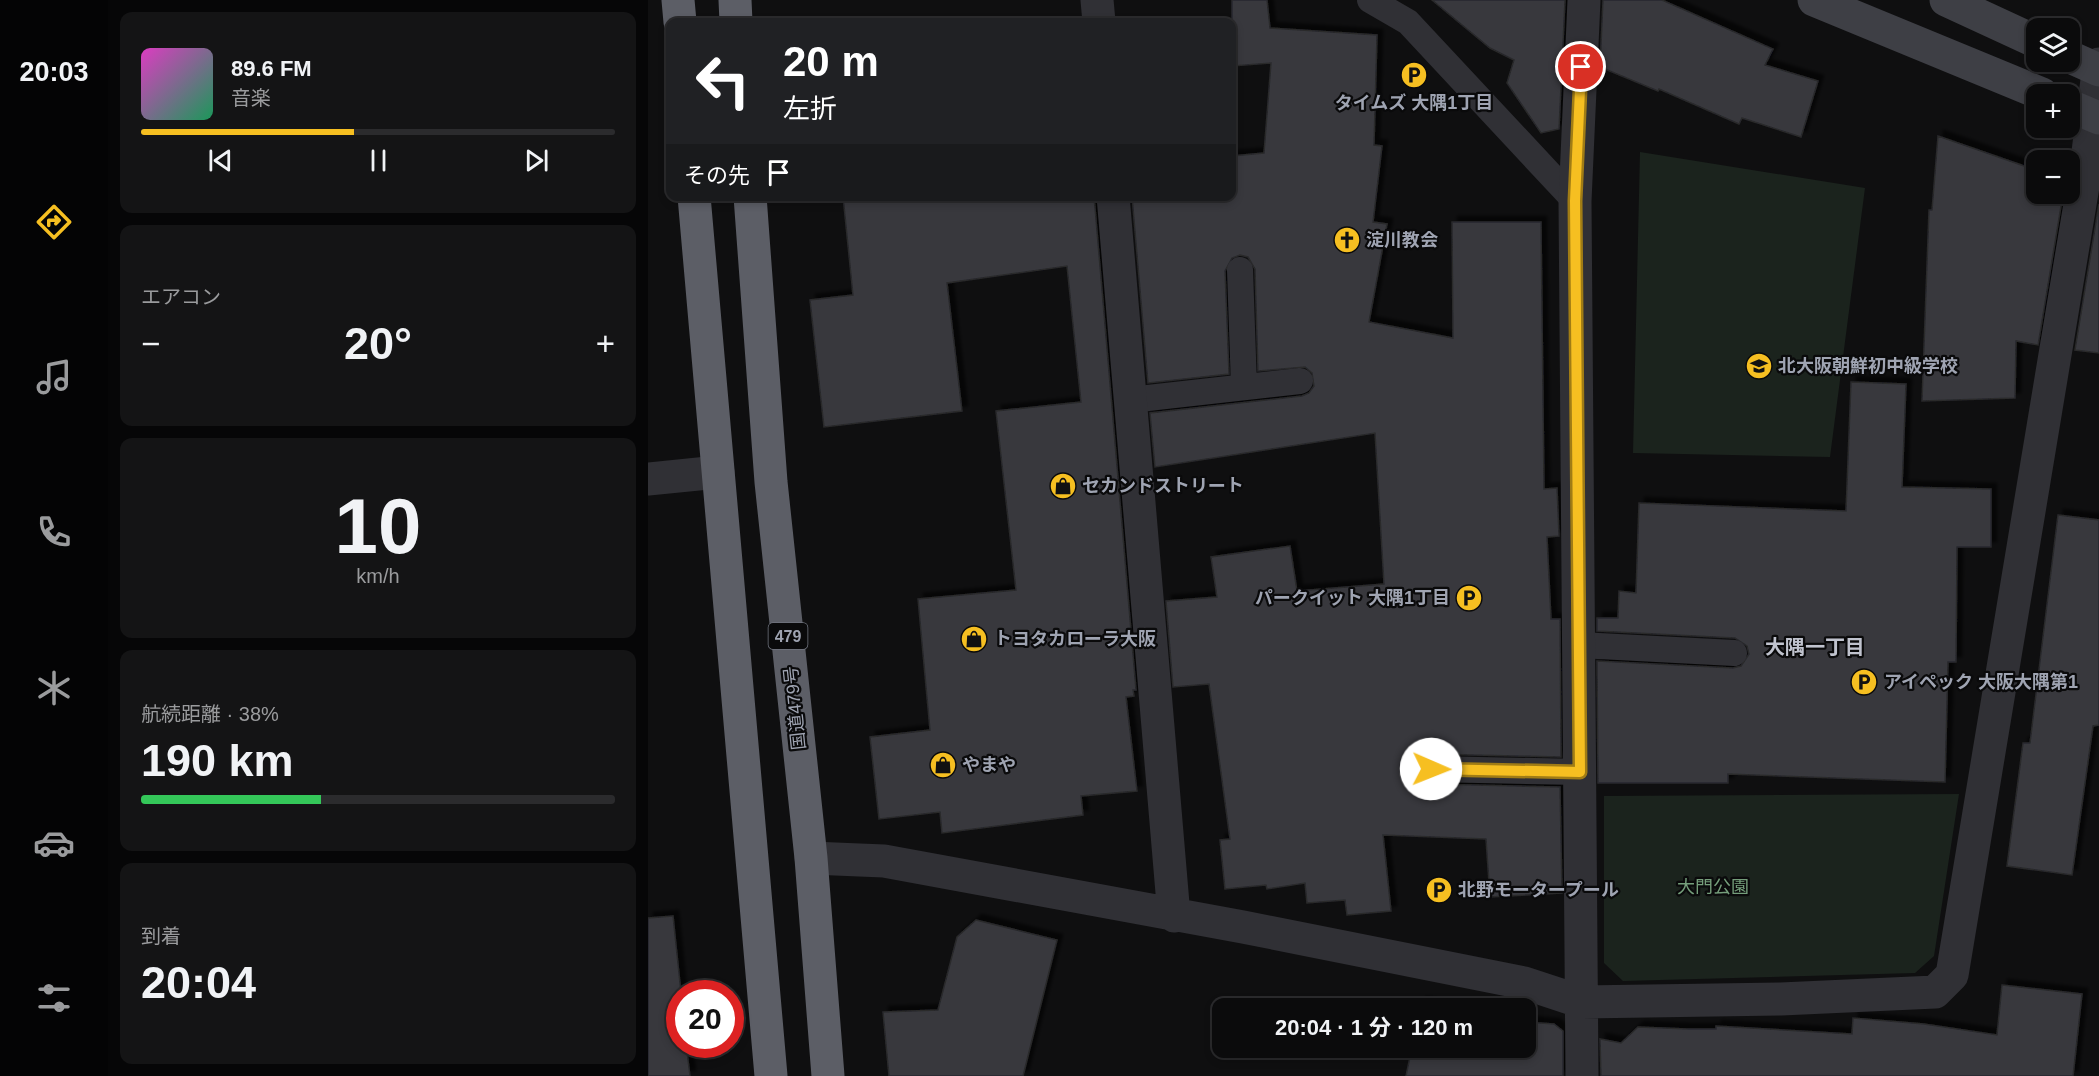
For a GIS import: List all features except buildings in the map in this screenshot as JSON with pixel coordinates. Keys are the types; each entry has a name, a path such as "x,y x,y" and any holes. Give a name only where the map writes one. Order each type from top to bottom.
{"highway":[{"path":"678,0 680,18"},
{"path":"735,0 736,18"},
{"path":"694,201 771,1076"},
{"name":"国道479号","path":"750,201 771,482 811,858 828,1076"}],"street":[{"path":"1097,0 1099,18"},
{"path":"1582,1076 1575,201 1584,0"},
{"path":"1814,0 2026,87"},
{"path":"1946,0 2026,37"},
{"path":"811,858 884,861 1243,927 1524,983 1582,1002 1781,999 1935,992 1952,975 2087,113 2091,65"},
{"path":"1113,201 1174,916"},
{"path":"648,478 718,472"}],"lane":[{"path":"1370,0 1408,22 1575,201"},
{"path":"1240,270 1245,387"},
{"path":"1130,400 1300,381"},
{"path":"1579,645 1734,653"},
{"path":"1431,769 1580,772"}],"green space":[{"path":"1640,152 1865,188 1830,457 1633,453"},
{"name":"大門公園","path":"1959,794 1934,956 1915,973 1623,981 1604,963 1604,796"}],"place":[{"name":"タイムズ 大隅1丁目","path":"1414,75"},
{"name":"淀川教会","path":"1347,240"},
{"name":"北大阪朝鮮初中級学校","path":"1759,366"},
{"name":"セカンドストリート","path":"1063,486"},
{"name":"パークイット 大隅1丁目","path":"1469,598"},
{"name":"トヨタカローラ大阪","path":"974,639"},
{"name":"アイペック 大阪大隅第1","path":"1864,682"},
{"name":"やまや","path":"943,765"},
{"name":"北野モータープール","path":"1439,890"}],"district":[{"name":"大隅一丁目","path":"1815,647"}],"route":[{"path":"1431,769 1580,772 1575,201 1581,67"}]}
